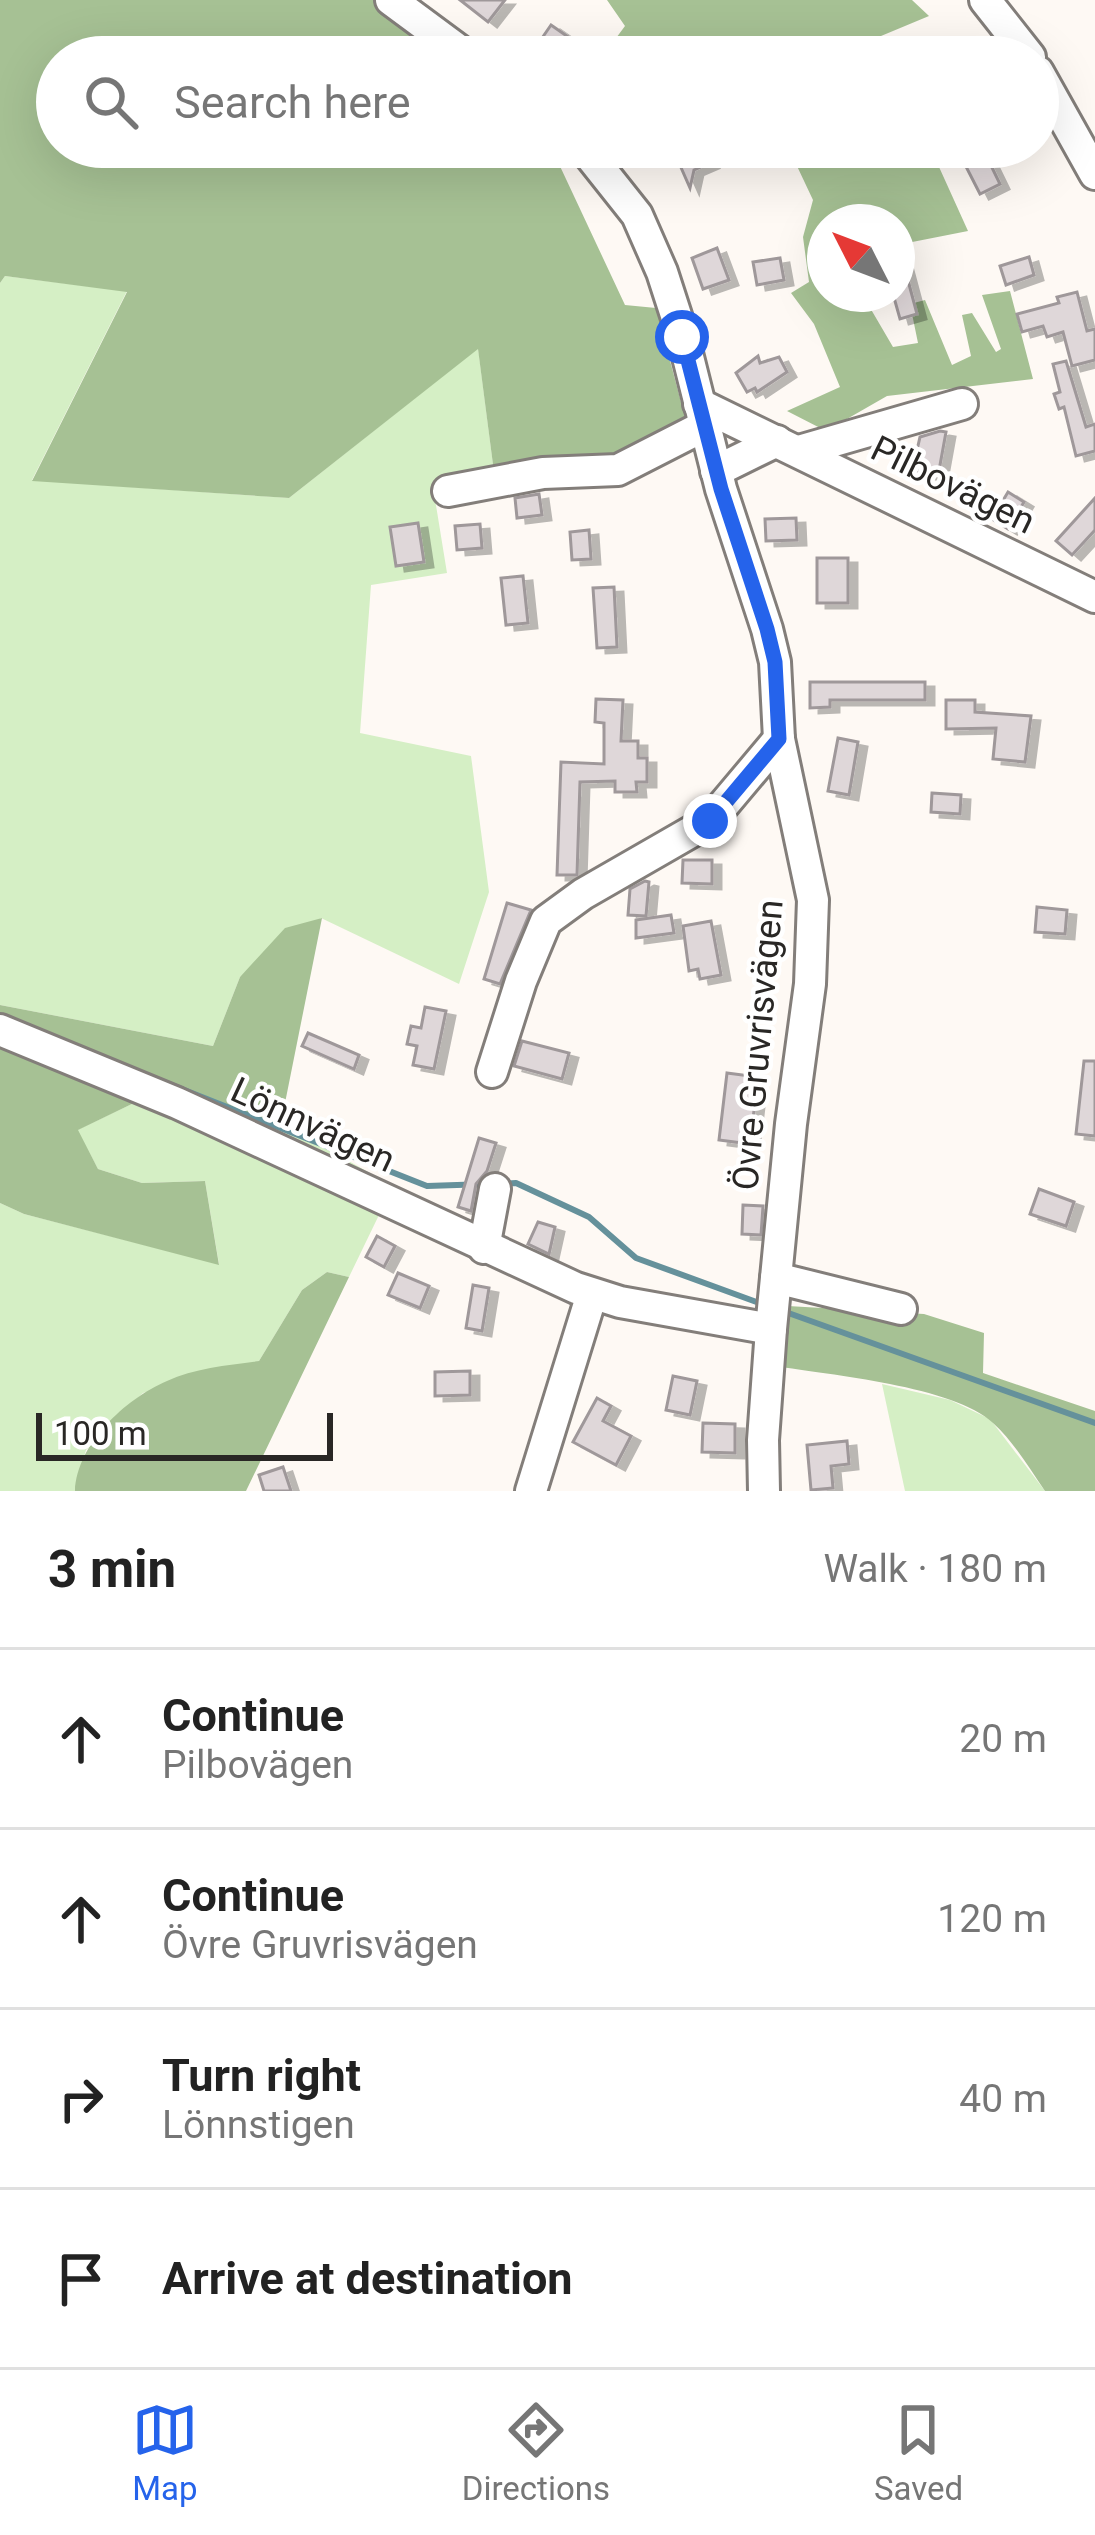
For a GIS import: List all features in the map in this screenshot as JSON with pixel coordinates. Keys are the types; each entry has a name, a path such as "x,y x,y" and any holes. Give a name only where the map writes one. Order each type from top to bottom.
{"street":[{"path":"985,0 1013,36"},
{"path":"394,1 440,36"},
{"path":"1059,110 1095,174"},
{"path":"448,490 543,473 617,470 702,415 651,246 601,168"},
{"path":"716,471 788,446 962,404"},
{"name":"Pilbovägen","path":"702,415 788,446 1095,597"},
{"name":"Övre Gruvrisvägen","path":"702,415 775,662 779,739 810,874 814,926 773,1306 764,1491"},
{"path":"492,1072 546,921 599,884 710,821 779,739"},
{"name":"Lönnvägen","path":"0,1030 177,1103 592,1294 902,1309"},
{"path":"484,1248 495,1189"},
{"path":"531,1490 592,1294"}],"green space":[{"path":"0,0 373,0 416,36 36,36 36,168 561,168 625,305 656,308 693,447 495,480 478,349 289,498 32,481 127,292 5,276 0,283"},
{"path":"607,0 912,0 929,16 881,36 618,36 625,26"},
{"path":"798,168 940,168 968,231 915,241 915,204 812,204"},
{"path":"5,276 127,291 32,480 289,498 478,348 495,480 434,493 447,573 371,585 360,733 471,756 489,892 459,984 321,918 240,977 213,1046 0,1005 0,283"},
{"path":"807,283 807,312 873,312 893,347 918,343 912,312 915,303 925,300 952,365 971,356 962,315 972,313 996,352 1001,349 982,295 1010,291 1033,379 887,396 826,431 787,411 840,387 814,324 791,293"},
{"path":"322,918 281,1123 138,1101 78,1130 98,1169 142,1183 205,1181 219,1265 24,1214 0,1203 0,1005 213,1046 240,977 285,928"},
{"path":"138,1101 281,1123 393,1186 349,1277 327,1272 302,1290 259,1361 143,1393 86,1450 75,1491 0,1491 0,1203 24,1214 219,1264 205,1181 142,1183 98,1169 77,1130"},
{"path":"327,1272 349,1277 246,1491 75,1491 84,1457 120,1411 177,1377 259,1361 302,1290"},
{"path":"788,1306 924,1314 984,1333 983,1373 1095,1411 1095,1491 1045,1491 993,1423 950,1400 890,1384 775,1366"},
{"path":"882,1384 950,1400 990,1419 1045,1491 905,1491"}],"building":[{"path":"460,0 505,0 488,22"},
{"path":"551,25 567,36 543,36"},
{"path":"681,168 699,168 690,188"},
{"path":"967,168 992,168 1000,184 980,194"},
{"path":"717,248 729,280 703,289 692,258"},
{"path":"1029,257 1034,275 1006,285 1000,266"},
{"path":"780,258 784,280 757,285 753,262"},
{"path":"1077,292 1087,331 1095,329 1095,360 1072,366 1063,332 1047,337 1043,326 1022,332 1017,314 1059,303 1057,297"},
{"path":"758,356 760,363 779,357 787,372 757,392 755,388 747,392 736,373"},
{"path":"1066,361 1086,427 1095,424 1095,451 1076,456 1064,407 1059,409 1054,394 1060,392 1053,364"},
{"path":"946,432 938,476 897,469 901,447 917,450 920,437"},
{"path":"1008,492 1024,502 1008,529 992,519"},
{"path":"539,494 542,515 517,518 515,498"},
{"path":"1095,498 1095,530 1072,555 1056,541"},
{"path":"796,518 797,540 766,541 765,519"},
{"path":"418,523 424,562 396,566 390,527"},
{"path":"480,524 482,548 457,550 455,526"},
{"path":"589,530 591,559 572,560 570,532"},
{"path":"817,558 848,558 848,603 817,603"},
{"path":"523,576 528,623 506,625 501,578"},
{"path":"614,587 617,647 597,648 593,588"},
{"path":"810,682 925,682 925,700 830,700 830,707 810,708"},
{"path":"596,699 623,700 621,741 638,741 638,758 647,758 647,782 636,782 637,792 615,792 615,781 580,782 577,875 557,875 561,762 604,764 604,723 595,722"},
{"path":"946,700 975,700 975,712 1031,716 1025,762 993,759 996,728 946,729"},
{"path":"838,738 858,742 849,795 828,791"},
{"path":"932,793 961,795 960,814 931,812"},
{"path":"683,860 712,860 712,884 682,883"},
{"path":"649,882 646,916 628,915 630,889"},
{"path":"507,903 531,910 500,984 484,979"},
{"path":"1037,907 1067,910 1065,934 1035,932"},
{"path":"671,915 674,933 636,938 636,920"},
{"path":"711,921 721,975 700,979 698,969 689,971 683,926"},
{"path":"425,1007 446,1011 434,1069 413,1065 417,1046 407,1044 411,1026 421,1028"},
{"path":"308,1033 359,1055 354,1069 302,1046"},
{"path":"522,1041 569,1053 562,1079 514,1066"},
{"path":"1084,1061 1095,1061 1095,1136 1076,1134"},
{"path":"727,1073 758,1077 750,1144 719,1140"},
{"path":"479,1138 496,1143 487,1171 476,1184 471,1211 458,1207"},
{"path":"1039,1189 1074,1202 1066,1226 1030,1214"},
{"path":"743,1205 763,1206 761,1235 742,1234"},
{"path":"538,1222 555,1227 549,1254 528,1244"},
{"path":"377,1236 395,1246 384,1267 366,1257"},
{"path":"398,1273 429,1286 420,1308 388,1295"},
{"path":"473,1285 489,1288 482,1331 466,1328"},
{"path":"470,1371 470,1395 435,1396 435,1372"},
{"path":"673,1376 697,1381 690,1415 666,1410"},
{"path":"597,1398 611,1406 603,1421 631,1436 616,1465 573,1442"},
{"path":"703,1423 735,1424 735,1453 702,1452"},
{"path":"847,1441 849,1464 831,1466 833,1488 811,1490 807,1445"},
{"path":"283,1467 291,1491 264,1491 259,1475"}],"waterway":[{"path":"111,1061 427,1186 487,1184"},
{"path":"500,1184 516,1183 589,1217 636,1258 762,1304"},
{"path":"780,1310 1095,1423"}],"route":[{"path":"682,337 721,489 767,629 777,684 779,739 710,821"}]}
